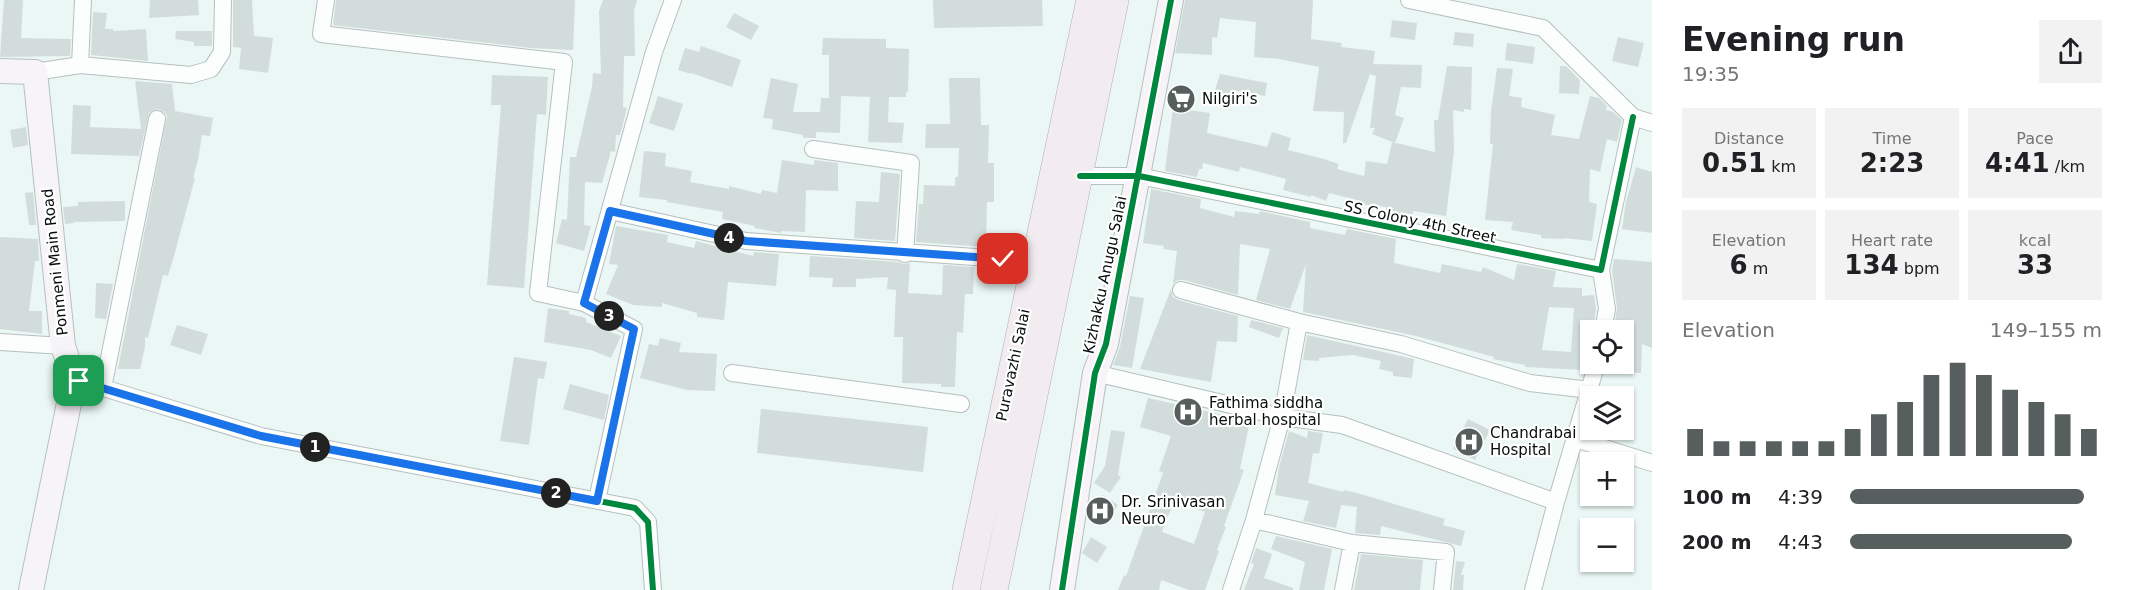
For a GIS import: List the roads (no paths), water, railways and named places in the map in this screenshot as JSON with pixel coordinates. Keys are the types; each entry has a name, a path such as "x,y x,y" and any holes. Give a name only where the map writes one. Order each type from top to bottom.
{"main road":[{"name":"Puravazhi Salai","path":"966,590 1090,0"},
{"name":"Puravazhi Salai","path":"994,590 1116,0"}],"street":[{"path":"80,65 83,0"},
{"path":"0,71 35,72 80,65 191,75 211,69 222,52 223,0"},
{"path":"326,0 321,34 564,62 538,293 584,303 634,329 597,501"},
{"path":"584,303 654,52 673,0"},
{"name":"Kizhakku Anugu Salai","path":"1062,590 1095,373 1106,344 1171,0"},
{"path":"1409,0 1543,28 1633,117 1652,123"},
{"name":"Ponmeni Main Road","path":"31,590 74,379 63,346 35,72"},
{"path":"1605,320 1607,309 1601,270 1633,117"},
{"path":"103,388 157,119"},
{"path":"813,149 911,163 905,254"},
{"name":"SS Colony 4th Street","path":"1080,176 1139,176 1601,270"},
{"path":"610,211 746,241 905,254 1003,259"},
{"path":"1181,290 1299,322 1401,344 1530,383 1580,389"},
{"path":"1231,590 1254,520 1282,417 1299,322"},
{"path":"0,342 63,346"},
{"path":"732,373 961,404"},
{"path":"1095,373 1282,417 1342,425 1556,502"},
{"path":"74,379 261,436 635,508 648,522 653,590"},
{"path":"1533,590 1556,502 1580,425"},
{"path":"1576,439 1652,463"},
{"path":"1254,520 1352,543 1446,552 1442,590"},
{"path":"1343,590 1352,543"}],"place":[{"name":"Nilgiri's","path":"1181,99"},
{"name":"Fathima siddha herbal hospital","path":"1188,412"},
{"name":"Chandrabai Hospital","path":"1469,442"},
{"name":"Dr. Srinivasan Neuro","path":"1100,511"}]}
